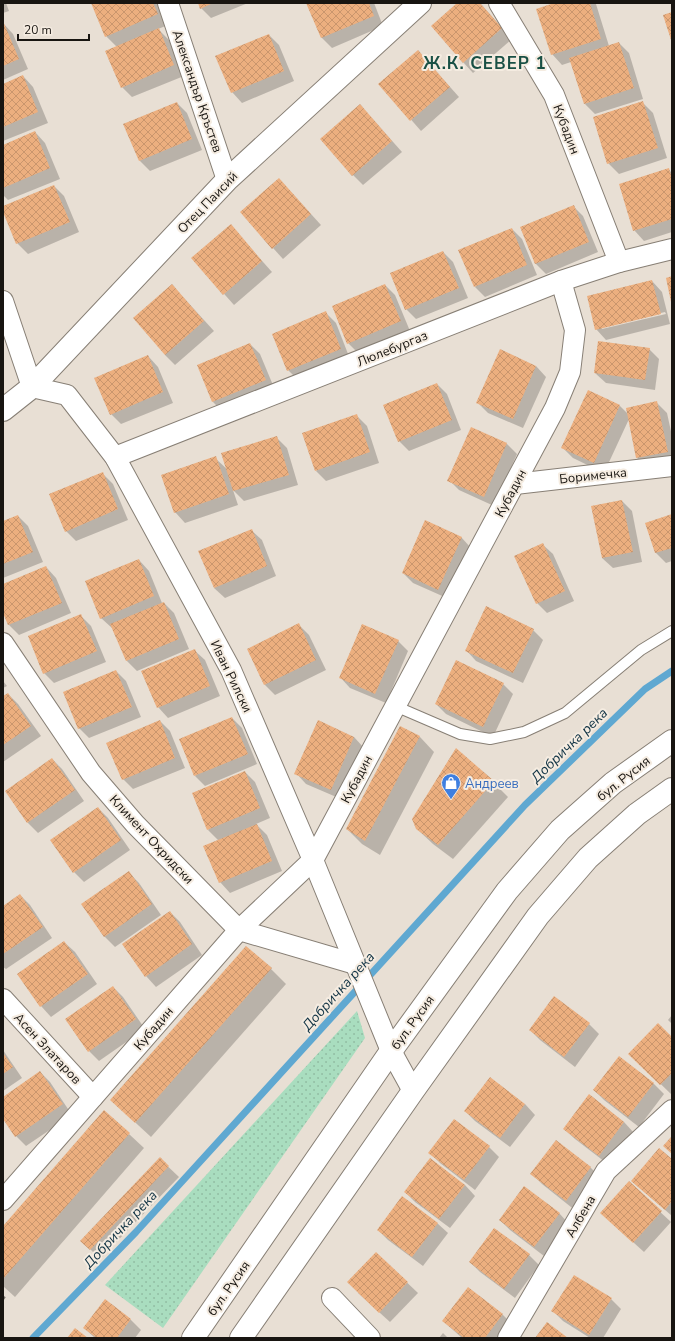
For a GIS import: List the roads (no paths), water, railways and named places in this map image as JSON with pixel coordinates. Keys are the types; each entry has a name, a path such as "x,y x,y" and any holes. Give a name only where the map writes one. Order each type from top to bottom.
{"main road":[{"name":"Отец Паисий","path":"3,410 32,387 228,180 420,3"},
{"name":"бул. Русия","path":"193,1338 391,1052 507,891 560,830 613,783 672,741"},
{"path":"241,1338 412,1091 538,916 588,858 637,814 672,789"}],"street":[{"name":"Александър Кръстев","path":"168,3 228,180"},
{"name":"Кубадин","path":"499,3 554,95 619,262"},
{"name":"Люлебургаз","path":"115,457 561,281 619,262 672,249"},
{"name":"Кубадин","path":"3,1200 239,930 313,860 555,408 570,372 575,330 561,281"},
{"path":"3,301 32,387"},
{"name":"Иван Рилски","path":"32,387 67,395 115,457 231,670 313,860 391,1052 412,1091"},
{"name":"Боримечка","path":"515,484 672,466"},
{"name":"Климент Охридски","path":"3,643 91,773 135,824 239,930 357,968"},
{"name":"Асен Златаров","path":"3,999 93,1097"},
{"name":"Албена","path":"508,1338 606,1171 672,1110"},
{"path":"332,1298 370,1338"}],"lane":[{"path":"395,706 460,734 490,739 524,732 565,713 636,654 672,631"}],"waterway":[{"name":"Добричка река","path":"33,1338 136,1232 525,805 645,689 672,671"}],"place":[{"name":"Андреев","path":"451,800"}],"district":[{"name":"Ж.К. СЕВЕР 1","path":"485,63"}]}
